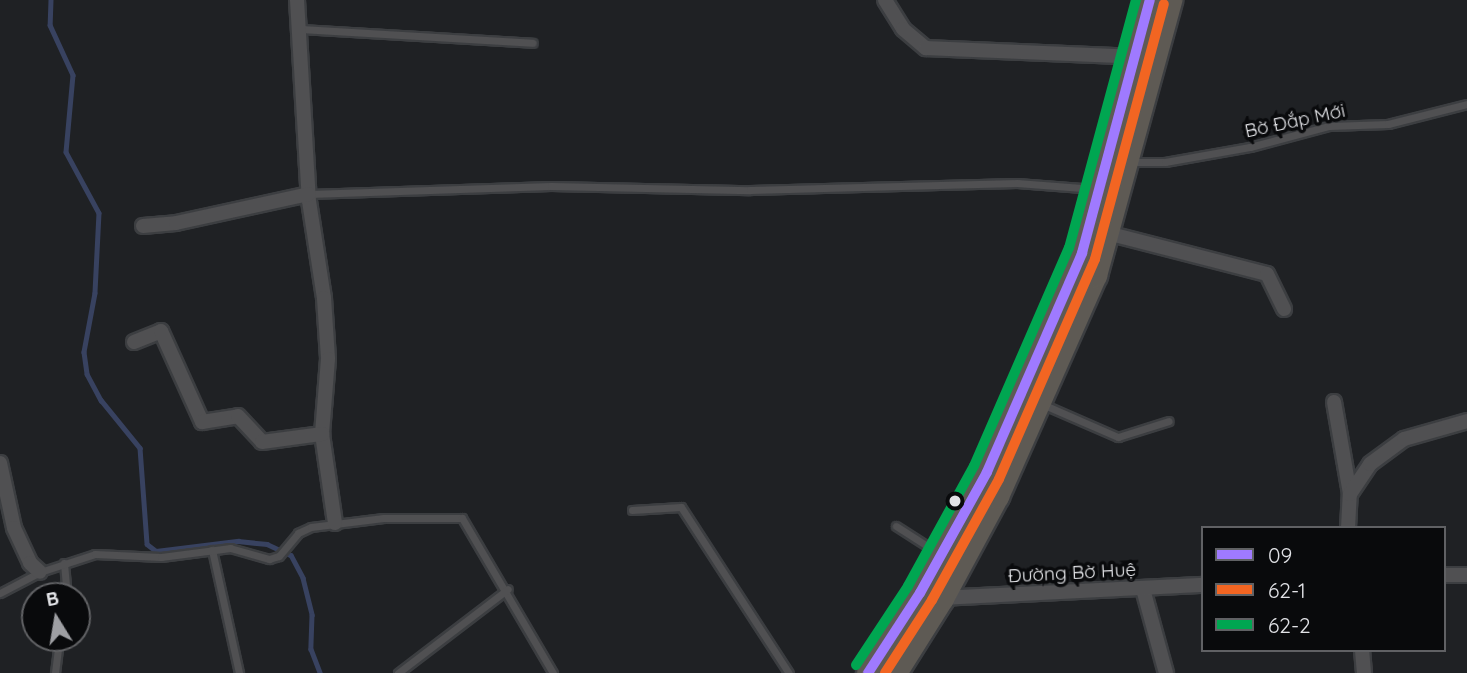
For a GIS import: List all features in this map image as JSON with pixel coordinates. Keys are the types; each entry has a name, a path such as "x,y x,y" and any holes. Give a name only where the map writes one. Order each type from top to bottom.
{"highway":[{"path":"868,673 942,555 993,460 1082,253 1137,57 1150,0"},
{"path":"898,672 942,598 997,495 1095,275 1128,162 1170,0"}],"street":[{"path":"297,0 309,194 324,298 328,359 322,434 335,523"},
{"path":"885,0 903,29 926,48 1137,57"},
{"path":"143,226 176,223 309,194"},
{"path":"1107,233 1267,274 1284,309"},
{"path":"134,342 161,331 202,422 238,416 262,442 322,434"},
{"path":"1334,402 1350,494 1348,526"},
{"path":"1350,494 1370,464 1404,439 1467,421"},
{"path":"0,463 14,528 30,563 40,572"},
{"path":"1446,575 1467,575"},
{"name":"Đường Bờ Huệ","path":"942,598 1201,585"},
{"path":"1143,589 1166,673"},
{"path":"1362,652 1364,673"}],"lane":[{"path":"300,29 533,43"},
{"name":"Bờ Đắp Mới","path":"1128,162 1165,162 1250,148 1329,126 1388,124 1467,104"},
{"path":"309,194 551,186 750,190 1017,183 1100,189"},
{"path":"1038,402 1118,437 1169,421"},
{"path":"632,510 681,508 789,673"},
{"path":"0,593 64,563 111,553 161,557 230,548 269,559 279,556 298,533 335,523 462,518 508,589 553,673"},
{"path":"896,526 942,555"},
{"path":"212,550 239,673"},
{"path":"64,563 66,582"},
{"path":"398,673 508,589"},
{"path":"55,673 57,652"}],"waterway":[{"path":"51,0 50,25 73,75 66,152 99,213 95,293 84,352 87,374 101,400 140,448 147,544 156,551 238,541 267,544 291,555 303,578 312,615 311,649 320,673"}],"transit line":[{"name":"62-2","path":"856,665 908,586 974,466 1069,248 1136,0"},
{"name":"09","path":"868,673 920,593 987,472 1082,253 1150,0"},
{"name":"62-1","path":"885,673 932,600 999,479 1095,259 1164,4"}]}
